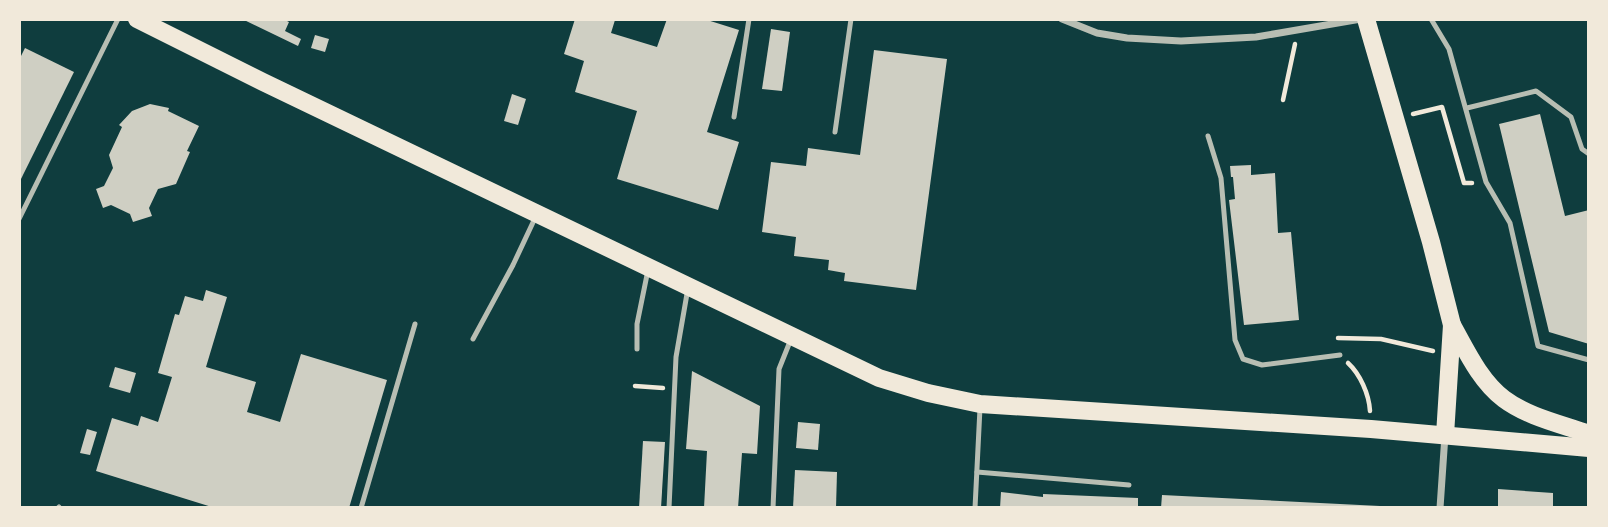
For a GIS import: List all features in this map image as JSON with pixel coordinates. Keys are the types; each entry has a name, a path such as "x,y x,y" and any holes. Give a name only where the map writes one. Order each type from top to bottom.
{"main road":[{"path":"137,19 879,378 928,393 981,404 1371,429 1589,448"},
{"path":"1364,19 1431,242 1452,325 1479,372 1502,398 1521,409 1589,435"},
{"path":"1445,435 1452,325"}],"street":[{"path":"1062,19 1097,33 1127,38 1181,40 1256,37 1364,19"},
{"path":"1440,508 1445,435"}],"lane":[{"path":"19,219 118,19"},
{"path":"734,117 749,19"},
{"path":"835,132 851,19"},
{"path":"1431,19 1449,49 1486,182 1510,223 1538,346 1589,360"},
{"path":"1467,108 1536,91 1571,117 1583,149 1589,154"},
{"path":"1208,136 1221,178 1235,340 1243,359 1262,365 1340,355"},
{"path":"473,339 513,265 537,213"},
{"path":"637,349 637,324 648,267"},
{"path":"669,508 676,357 688,285"},
{"path":"361,508 415,324"},
{"path":"773,508 779,369 792,336"},
{"path":"975,508 981,404"},
{"path":"977,472 1129,485"}],"path":[{"path":"1283,100 1298,30"},
{"path":"1395,119 1442,107 1464,183 1486,182"},
{"path":"1338,338 1381,338 1451,356"},
{"path":"1340,355 1354,368 1369,398 1371,429"},
{"path":"635,386 675,389"}],"building":[{"path":"242,19 283,19 289,22 285,31 301,39 298,46"},
{"path":"575,19 615,20 611,33 657,47 667,19 704,19 739,30 707,132 739,142 718,210 617,179 637,111 575,92 584,61 564,54"},
{"path":"771,29 790,32 782,91 762,89"},
{"path":"315,35 329,39 325,52 311,48"},
{"path":"25,48 74,72 19,183 19,60"},
{"path":"874,50 947,59 916,290 844,281 845,273 828,270 829,260 794,256 796,237 762,232 771,162 806,166 808,148 860,155"},
{"path":"512,94 526,99 518,125 504,121"},
{"path":"150,104 169,108 168,111 199,126 176,184 158,189 149,208 152,216 133,222 130,214 111,205 103,208 96,189 104,186 113,168 109,155 122,127 119,125 132,111"},
{"path":"1540,114 1565,216 1589,210 1589,344 1549,332 1499,124"},
{"path":"1251,165 1251,175 1275,173 1278,233 1291,232 1299,320 1244,325 1229,200 1235,199 1230,166"},
{"path":"206,290 227,297 206,367 256,382 247,412 280,422 301,354 387,380 349,508 215,508 96,471 112,418 138,426 141,416 158,422 172,377 158,373 175,314 179,315 185,296 203,301"},
{"path":"115,367 136,373 130,393 109,387"},
{"path":"692,371 760,406 757,454 742,453 738,508 704,508 707,451 686,449"},
{"path":"798,422 820,424 818,450 796,448"},
{"path":"87,429 97,432 90,455 80,453"},
{"path":"643,441 665,442 661,508 639,508"},
{"path":"795,470 837,472 836,508 793,508"},
{"path":"1498,489 1553,493 1553,508 1498,508"},
{"path":"1001,492 1043,497 1043,494 1138,498 1138,508 1000,508"},
{"path":"1162,495 1380,506 1380,508 1161,508"}]}
